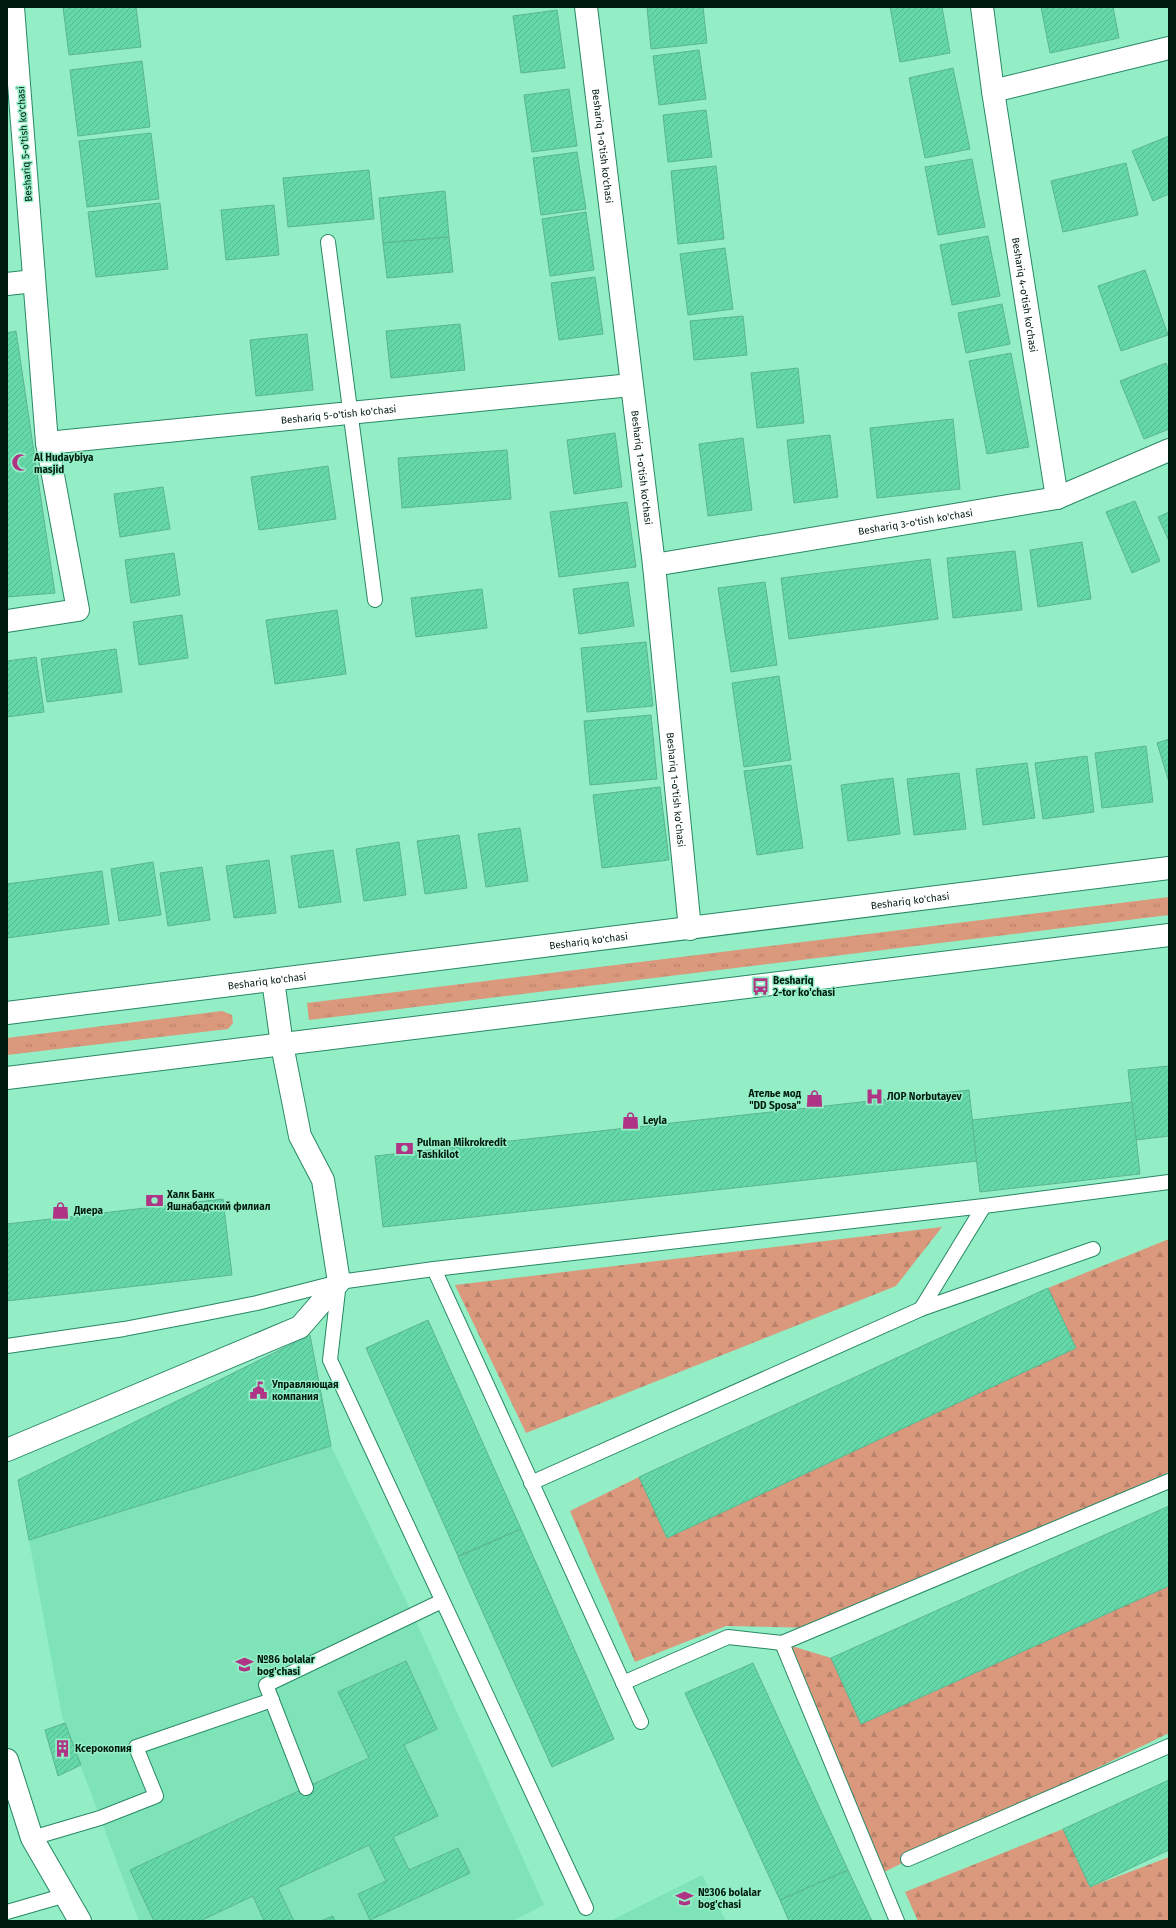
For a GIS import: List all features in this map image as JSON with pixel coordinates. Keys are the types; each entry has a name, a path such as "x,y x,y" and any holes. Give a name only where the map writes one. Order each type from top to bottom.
{"street":[{"name":"Beshariq 5-o'tish ko'chasi","path":"7,621 78,610 47,443 14,7"},
{"name":"Beshariq 1-o'tish ko'chasi","path":"586,7 654,565 690,929"},
{"name":"Beshariq 4-o'tish ko'chasi","path":"982,7 993,91 1057,498"},
{"path":"993,91 1169,48"},
{"path":"7,284 34,281"},
{"name":"Beshariq 5-o'tish ko'chasi","path":"47,443 631,385"},
{"name":"Beshariq 3-o'tish ko'chasi","path":"654,565 1057,498 1169,450"},
{"name":"Beshariq ko'chasi","path":"7,1013 690,929 1169,868"},
{"path":"7,1078 1169,935"},
{"path":"7,1450 300,1326 339,1282 323,1180 300,1136 282,1045 273,980"},
{"path":"7,1760 32,1838 80,1921"}],"lane":[{"path":"328,242 375,600"},
{"path":"7,1346 124,1329 197,1315 257,1303 339,1282 434,1269 984,1206 1169,1182"},
{"path":"921,1309 984,1206"},
{"path":"531,1483 921,1309 1093,1249"},
{"path":"434,1269 640,1722"},
{"path":"339,1282 330,1360 586,1908"},
{"path":"623,1683 728,1637 782,1643 1169,1481"},
{"path":"306,1788 266,1685 442,1600"},
{"path":"782,1643 897,1921"},
{"path":"32,1838 100,1818 156,1796 136,1747 272,1700"},
{"path":"908,1859 1169,1746"},
{"path":"7,1912 66,1895"}],"shaded area":[{"name":"№86 bolalar bog'chasi","path":"331,1446 413,1615 544,1905 513,1921 139,1921 62,1716 29,1540"},
{"name":"№306 bolalar bog'chasi","path":"702,1875 726,1921 610,1921"}],"green space":[{"path":"1169,897 1169,915 309,1020 307,1003"},
{"path":"222,1011 232,1015 233,1023 228,1029 7,1055 7,1038"},
{"path":"942,1227 896,1286 526,1433 455,1285"},
{"path":"1169,1239 1169,1472 816,1628 726,1626 635,1662 570,1511 639,1477 667,1538 1076,1348 1048,1288"},
{"path":"1169,1586 1169,1733 878,1875 782,1643 831,1658 861,1724"},
{"path":"1063,1829 1090,1887 1169,1857 1169,1921 918,1921 905,1892"}],"building":[{"path":"63,7 136,7 141,47 69,55"},
{"path":"647,7 703,7 707,43 651,49"},
{"path":"890,7 942,7 950,53 900,62"},
{"path":"1041,7 1113,7 1119,38 1050,53"},
{"path":"557,10 565,68 521,73 513,16"},
{"path":"699,50 706,99 659,105 653,56"},
{"path":"142,61 150,127 78,136 70,70"},
{"path":"953,68 970,149 925,158 909,78"},
{"path":"569,89 577,146 532,152 524,95"},
{"path":"706,110 712,157 668,162 663,115"},
{"path":"151,133 159,199 87,207 79,141"},
{"path":"1169,136 1169,194 1153,201 1132,151"},
{"path":"577,152 586,209 541,215 533,158"},
{"path":"972,159 985,227 938,235 925,167"},
{"path":"1126,163 1138,215 1063,232 1051,181"},
{"path":"716,166 724,239 678,244 671,171"},
{"path":"369,170 374,219 288,227 283,178"},
{"path":"445,191 449,237 383,243 379,198"},
{"path":"160,203 168,269 96,277 88,212"},
{"path":"274,205 279,255 226,260 221,210"},
{"path":"586,212 594,270 550,276 542,219"},
{"path":"988,236 1000,296 952,305 940,245"},
{"path":"449,237 453,272 387,278 383,243"},
{"path":"725,248 733,309 688,315 680,254"},
{"path":"1145,270 1168,335 1121,351 1098,286"},
{"path":"595,277 603,334 559,340 551,283"},
{"path":"1002,304 1010,344 966,353 958,313"},
{"path":"743,316 747,355 694,360 690,321"},
{"path":"460,324 465,370 391,378 386,331"},
{"name":"Al Hudaybiya masjid","path":"16,331 55,593 7,597 7,333"},
{"path":"307,334 313,390 256,396 250,340"},
{"path":"1011,353 1029,447 987,454 969,361"},
{"path":"1166,363 1169,371 1169,429 1144,439 1120,381"},
{"path":"798,368 804,423 757,428 751,373"},
{"path":"953,419 960,489 877,498 870,428"},
{"path":"615,433 622,487 574,494 567,440"},
{"path":"830,435 838,497 794,503 787,440"},
{"path":"743,438 752,510 708,516 699,444"},
{"path":"507,450 511,499 402,508 398,458"},
{"path":"328,466 336,519 259,530 251,477"},
{"path":"163,487 170,529 120,537 114,494"},
{"path":"1135,501 1160,561 1132,573 1106,512"},
{"path":"627,502 636,567 559,577 550,512"},
{"path":"1169,512 1169,541 1158,517"},
{"path":"1082,542 1091,599 1038,607 1030,550"},
{"path":"1015,551 1022,610 953,618 947,558"},
{"path":"174,553 180,595 131,603 125,560"},
{"path":"930,559 938,619 789,639 781,578"},
{"path":"628,582 634,626 579,634 573,589"},
{"path":"765,582 777,665 731,672 718,588"},
{"path":"482,589 487,628 416,637 411,598"},
{"path":"337,610 346,674 275,684 266,620"},
{"path":"182,615 188,658 139,665 133,622"},
{"path":"646,642 653,706 587,712 581,648"},
{"path":"116,649 122,692 47,702 41,659"},
{"path":"36,657 44,712 7,717 7,661"},
{"path":"779,676 791,760 744,767 732,683"},
{"path":"651,715 657,779 590,785 584,721"},
{"path":"1169,739 1169,782 1157,743"},
{"path":"1146,746 1153,802 1102,808 1095,753"},
{"path":"1087,756 1094,812 1043,819 1035,763"},
{"path":"1027,763 1035,818 983,825 976,769"},
{"path":"791,765 803,848 757,855 744,771"},
{"path":"959,773 966,829 914,835 907,779"},
{"path":"893,778 900,834 848,841 841,785"},
{"path":"660,787 669,860 602,868 593,795"},
{"path":"520,828 528,881 486,887 478,834"},
{"path":"459,835 467,888 425,894 417,841"},
{"path":"399,842 406,895 364,901 356,849"},
{"path":"333,850 341,902 299,908 291,856"},
{"path":"269,860 276,913 234,918 226,866"},
{"path":"153,862 161,915 119,921 111,869"},
{"path":"202,867 210,920 168,926 160,873"},
{"path":"102,871 109,924 7,938 7,884"},
{"path":"1169,1066 1169,1136 1136,1140 1128,1070"},
{"path":"969,1090 977,1161 383,1227 375,1156"},
{"path":"1132,1102 1140,1174 980,1192 972,1120"},
{"path":"223,1199 232,1275 7,1301 7,1224"},
{"path":"1048,1288 1076,1348 667,1538 639,1477"},
{"path":"428,1320 521,1529 458,1556 366,1348"},
{"name":"Управляющая компания","path":"310,1335 331,1446 29,1540 18,1480"},
{"path":"1169,1506 1169,1586 861,1724 831,1658"},
{"path":"521,1529 614,1739 552,1767 458,1557"},
{"path":"406,1661 437,1729 404,1745 438,1816 393,1837 409,1870 458,1848 470,1873 370,1920 358,1894 386,1881 369,1845 278,1888 294,1921 264,1921 253,1896 200,1921 154,1921 130,1870 369,1758 338,1692"},
{"path":"753,1663 848,1870 780,1900 685,1693"},
{"name":"Ксерокопия","path":"65,1723 81,1765 58,1776 45,1730"},
{"path":"1169,1780 1169,1850 1090,1887 1063,1829"},
{"path":"848,1870 872,1921 789,1921 780,1900"},
{"path":"333,1916 335,1921 321,1921"}],"place":[{"name":"Al Hudaybiya masjid","path":"21,463"},
{"name":"Beshariq 2-tor ko'chasi","path":"760,986"},
{"name":"ЛОР Norbutayev","path":"874,1096"},
{"name":"Ателье мод \"DD Sposa\"","path":"814,1099"},
{"name":"Leyla","path":"630,1120"},
{"name":"Pulman Mikrokredit Tashkilot","path":"404,1148"},
{"name":"Халк Банк Яшнабадский филиал","path":"154,1200"},
{"name":"Диера","path":"61,1210"},
{"name":"Управляющая компания","path":"259,1390"},
{"name":"№86 bolalar bog'chasi","path":"244,1665"},
{"name":"Ксерокопия","path":"62,1748"},
{"name":"№306 bolalar bog'chasi","path":"685,1898"}]}
